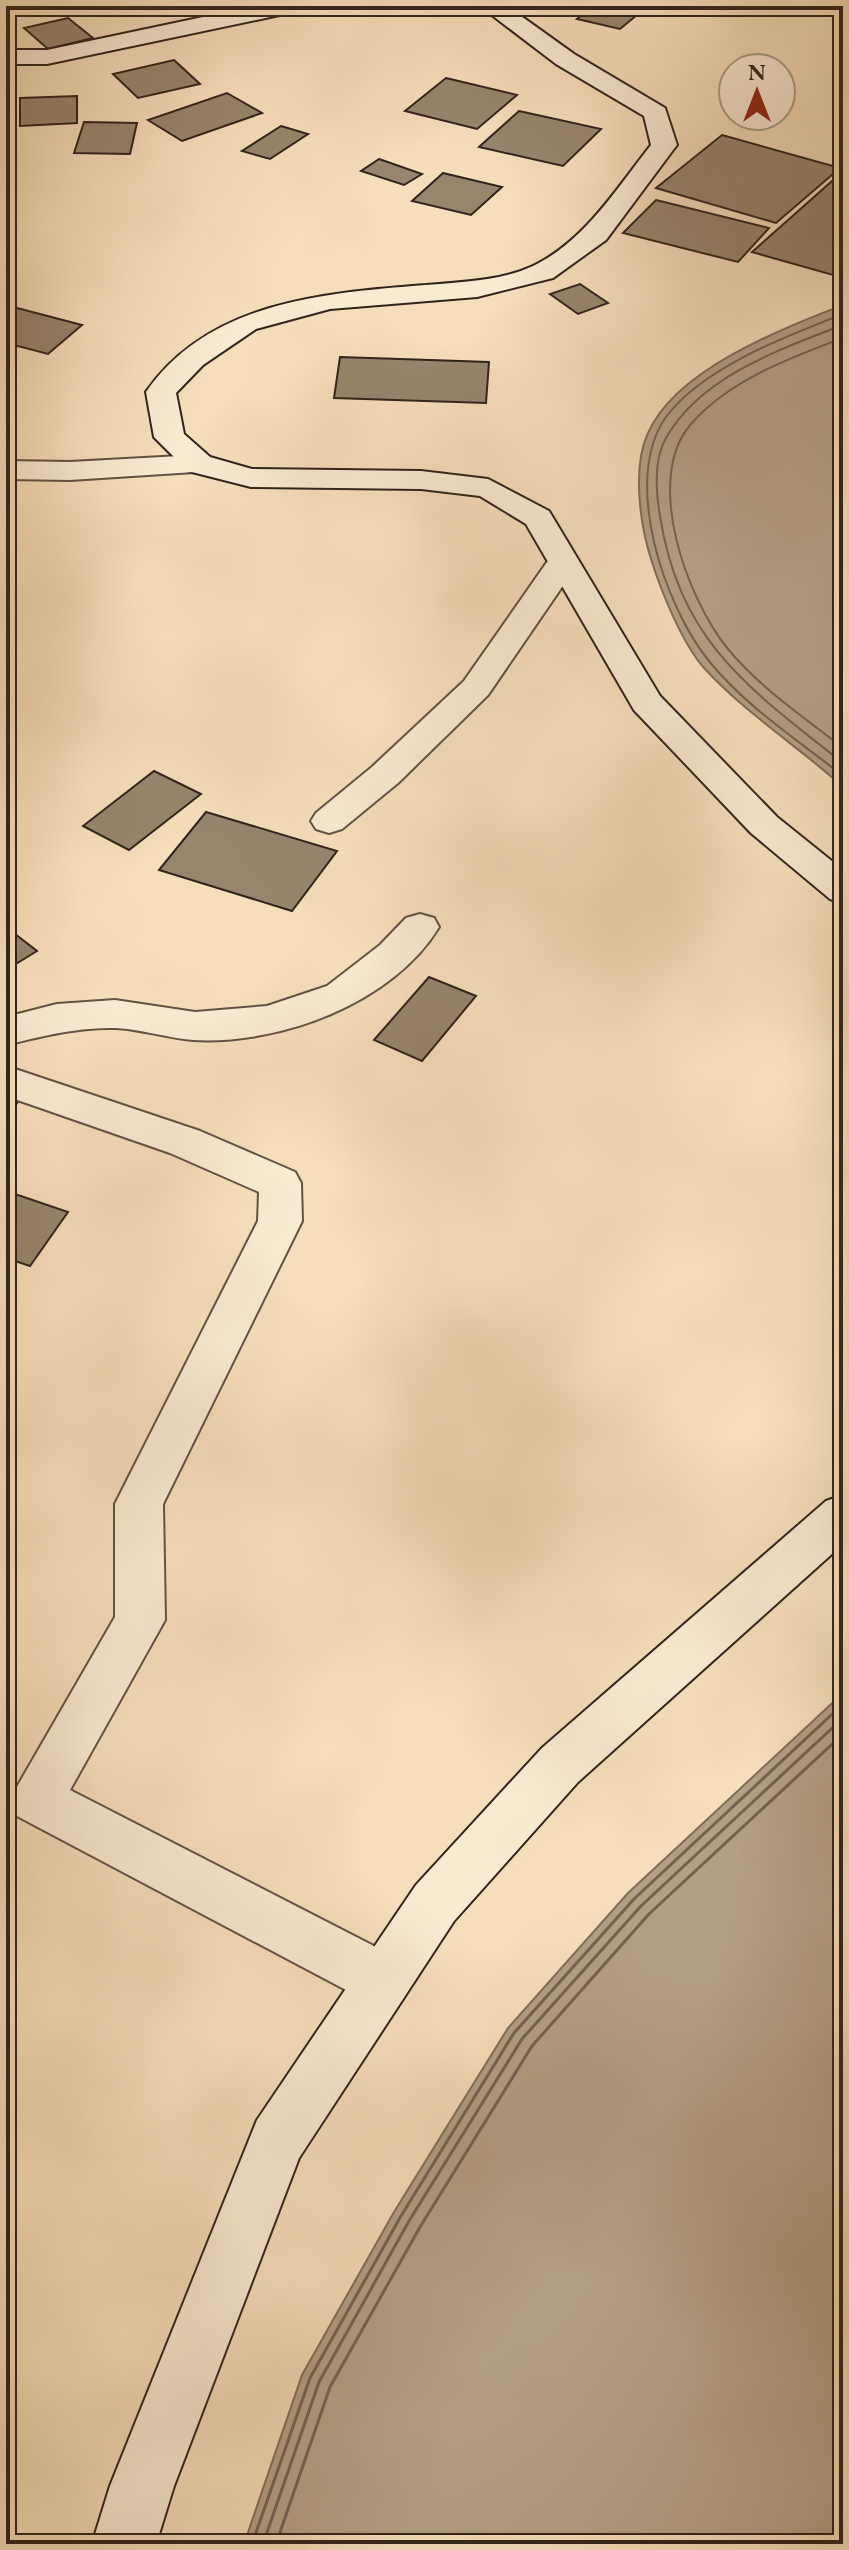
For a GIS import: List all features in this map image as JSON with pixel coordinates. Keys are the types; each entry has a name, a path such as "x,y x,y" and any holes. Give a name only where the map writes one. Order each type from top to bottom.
{"main road":[{"path":"6,57 47,57 289,6"},
{"path":"199,464 169,437 161,392 193,359 235,330 246,323 329,301 477,289 543,272 596,234 664,145 656,113 629,94 565,59 492,6"},
{"path":"6,470 70,471 199,464 251,478 421,480 488,488 538,518 646,702 764,825 843,890"},
{"path":"329,821 385,775 476,688 563,562"},
{"path":"6,1031 57,1018 115,1014 195,1026 269,1020 341,996 394,954 420,927"},
{"path":"6,1081 185,1142 280,1183 280,1221 139,1504 140,1620 36,1799 383,1980"},
{"path":"124,2544 142,2486 277,2140 435,1903 560,1765 843,1515"}],"water":[{"path":"843,305 843,787 737,700 704,668 688,645 660,586 651,559 641,513 639,479 648,433 662,410 682,389 733,354"},
{"path":"843,1693 843,2544 244,2544 302,2375 394,2212 508,2028 628,1893"}],"building":[{"path":"593,6 625,6 643,10 620,29 577,19"},
{"path":"68,18 93,38 48,49 24,28"},
{"path":"174,60 200,84 138,98 113,74"},
{"path":"446,78 517,95 477,129 405,111"},
{"path":"227,93 262,113 182,141 148,120"},
{"path":"77,96 77,123 20,126 20,98"},
{"path":"519,111 601,129 563,166 479,147"},
{"path":"84,122 137,123 130,154 74,153"},
{"path":"281,126 308,134 270,159 242,151"},
{"path":"722,135 840,168 776,223 656,188"},
{"path":"379,159 422,174 404,185 361,171"},
{"path":"443,173 502,187 471,215 412,201"},
{"path":"840,174 843,175 843,266 833,275 752,252"},
{"path":"656,200 769,228 738,262 623,233"},
{"path":"580,284 608,303 578,314 550,294"},
{"path":"17,308 82,325 48,354 6,343 6,317"},
{"path":"340,357 489,362 486,403 334,398"},
{"path":"154,771 201,794 129,850 83,826"},
{"path":"206,812 337,851 292,911 159,870"},
{"path":"6,927 37,951 6,970"},
{"path":"429,977 476,996 422,1061 374,1040"},
{"path":"6,1087 24,1092 6,1120"},
{"path":"6,1191 68,1212 30,1266 6,1258"}]}
